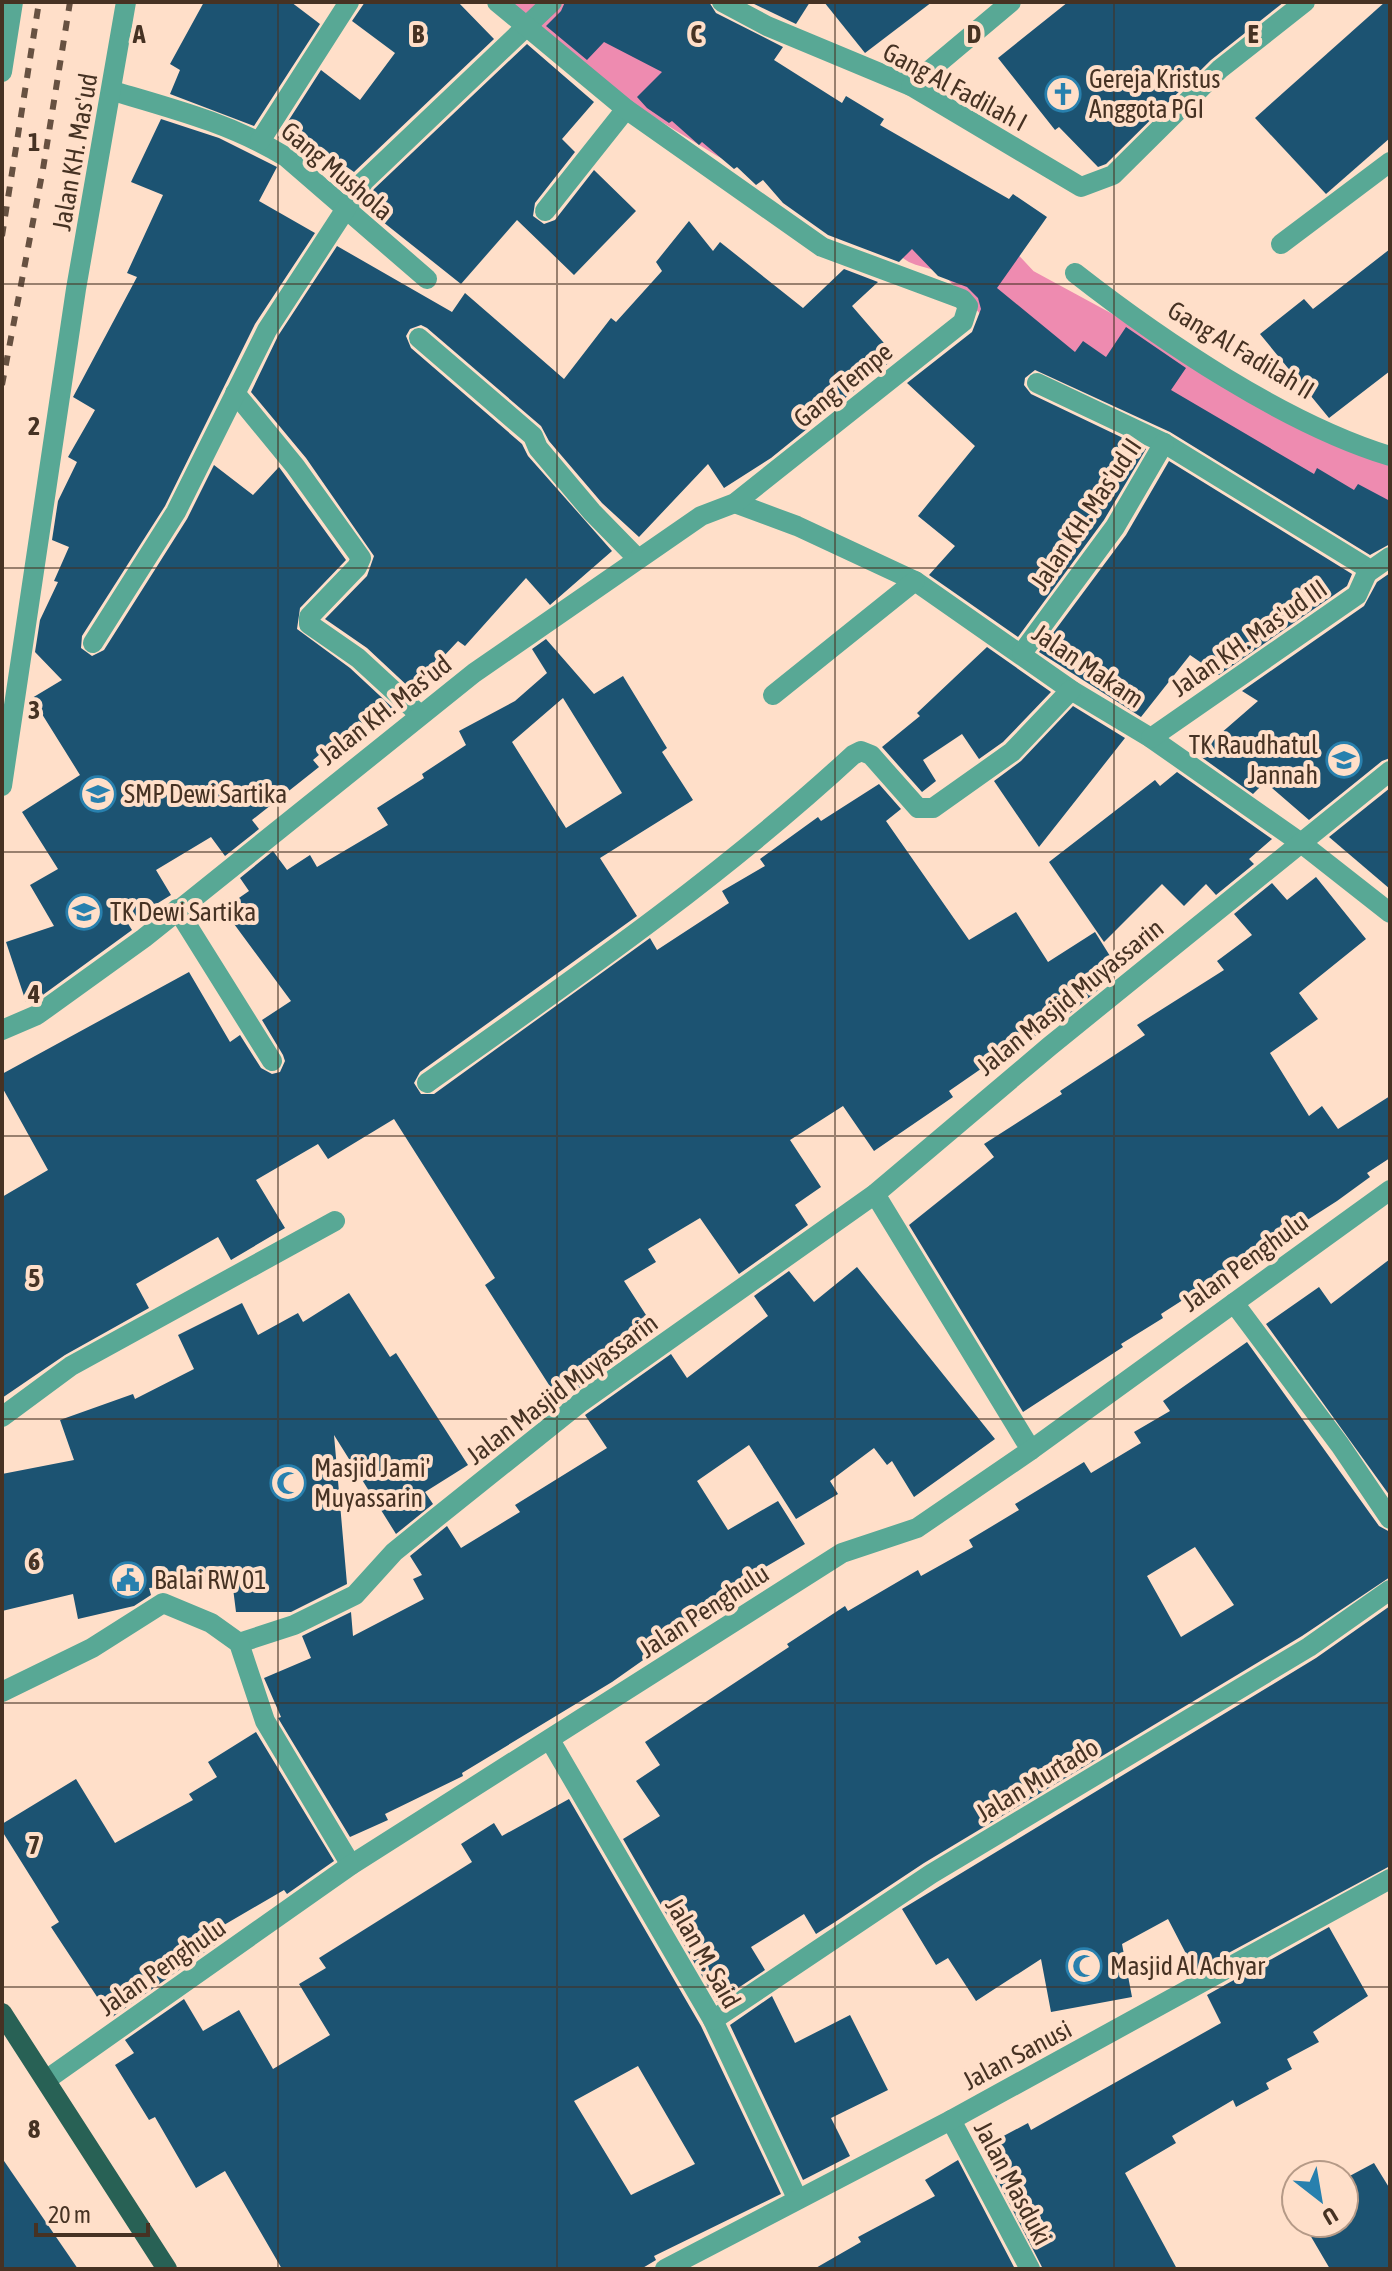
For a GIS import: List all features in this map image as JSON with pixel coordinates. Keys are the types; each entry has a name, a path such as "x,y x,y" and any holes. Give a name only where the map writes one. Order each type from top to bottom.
{"main road":[{"path":"2,2013 167,2269"}],"street":[{"path":"2,72 13,2"},
{"name":"Jalan KH. Mas'ud","path":"2,786 76,289 113,91 126,2"},
{"path":"260,141 349,2"},
{"path":"497,2 539,15 626,109 545,211"},
{"name":"Gang Al Fadilah I","path":"722,2 767,26 911,86 1081,187 1113,175 1220,69 1305,2"},
{"path":"911,86 1011,2"},
{"path":"93,643 176,512 267,330 364,181 539,15"},
{"name":"Gang Mushola","path":"113,91 225,124 260,141 286,157 427,279"},
{"name":"Gang Tempe","path":"626,109 822,247 962,299 968,306 963,322 735,503"},
{"path":"1281,244 1390,162"},
{"name":"Gang Al Fadilah II","path":"1075,273 1244,389 1361,447 1390,456"},
{"path":"419,338 533,436 538,448 592,512 638,559"},
{"path":"1037,383 1164,443 1364,566 1367,573"},
{"path":"235,393 295,466 361,558 357,567 309,617 309,624 358,658 420,715"},
{"name":"Jalan KH. Mas'ud II","path":"1022,653 1115,527 1164,443"},
{"name":"Jalan KH. Mas'ud","path":"2,1030 37,1015 144,938 420,715 701,516 735,503"},
{"name":"Jalan Makam","path":"735,503 797,526 915,581 1071,690 1151,738 1301,843 1390,913"},
{"name":"Jalan KH. Mas'ud III","path":"1151,738 1357,595 1367,573 1390,557"},
{"path":"773,695 915,581"},
{"path":"427,1083 696,889 773,829 853,755 861,751 871,755 918,808 933,808 1012,752 1071,690"},
{"path":"1301,843 1390,771"},
{"name":"Jalan Masjid Muyassarin","path":"239,1643 294,1625 355,1595 394,1552 581,1402 875,1194 1050,1046 1301,843"},
{"path":"177,909 272,1061"},
{"name":"Jalan Penghulu","path":"46,2080 351,1865 842,1553 917,1528 1031,1450 1390,1190"},
{"path":"875,1194 1031,1450"},
{"path":"2,1417 71,1366 335,1221"},
{"path":"1234,1303 1334,1436 1390,1519"},
{"name":"Jalan Murtado","path":"713,2020 931,1874 1309,1647 1390,1590"},
{"path":"2,1692 92,1648 163,1603 211,1623 239,1643 265,1721 351,1865"},
{"name":"Jalan M. Said","path":"550,1740 713,2020 797,2198"},
{"name":"Jalan Sanusi","path":"665,2269 951,2120 1390,1879"},
{"name":"Jalan Masduki","path":"951,2120 1030,2269"}],"building":[{"path":"204,2 291,2 320,24 254,126 170,94 180,70 170,64"},
{"path":"365,2 458,2 494,39 354,172 314,144 304,156 278,137 321,70 360,100 395,53 352,21"},
{"path":"565,2 709,2 716,13 783,47 774,60 842,103 846,96 884,119 880,125 1009,199 1013,194 1047,217 997,288 1075,352 1083,341 1106,357 1126,327 1186,368 1171,390 1314,474 1317,468 1354,490 1358,484 1390,501 1390,544 1370,555 1170,432 1035,370 1025,378 1024,385 1031,394 1146,449 1104,520 1018,637 929,575 955,546 918,516 975,446 907,383 972,332 981,309 978,298 967,287 938,276 912,249 899,262 828,235 783,203 763,180 756,185 702,142 699,145 672,121 669,123 647,108 637,97 662,72 604,42 587,60 546,26 561,11"},
{"path":"750,2 810,2 796,24"},
{"path":"824,2 932,2 865,53"},
{"path":"1068,2 1284,2 1211,60 1106,164 1098,167 1059,127 1055,130 998,58"},
{"path":"1385,2 1390,2 1390,138 1326,194 1255,118"},
{"path":"527,44 594,102 562,139 575,152 535,203 533,216 544,224 555,220 594,170 636,211 574,275 517,220 461,284 363,206 374,189"},
{"path":"161,119 219,138 277,167 259,201 315,233 255,324 165,506 82,636 81,648 92,656 104,650 187,519 214,465 253,495 279,467 346,560 300,608 297,629 350,668 393,708 371,732 359,721 313,760 319,767 252,820 259,829 225,856 211,837 156,870 171,895 127,922 132,930 40,997 26,1002 6,942 54,926 30,885 58,869 22,812 80,775 32,698 62,680 35,652 40,620 58,582 54,581 69,547 52,540 58,501 77,462 68,457 95,410 73,397 137,277 127,273 163,195 131,182"},
{"path":"689,221 713,251 720,242 803,308 844,269 878,282 852,306 896,357 771,458 724,488 708,464 639,537 602,503 549,441 541,426 427,328 421,325 410,329 406,336 411,348 522,444 528,456 612,551 550,605 526,578 465,646 458,641 412,690 367,648 325,619 367,576 374,556 306,458 251,392 278,336 337,246 452,312 465,293 564,379 611,318 616,322 662,271 656,262"},
{"path":"1390,249 1390,371 1329,418 1260,334 1304,299 1313,309"},
{"path":"1169,461 1352,574 1347,586 1219,675 1190,655 1141,717 1039,652 1126,535"},
{"path":"1390,573 1390,758 1382,761 1309,820 1265,782 1253,794 1197,754 1258,701 1242,691 1364,606 1377,582"},
{"path":"546,639 594,694 623,676 667,748 662,752 693,800 600,858 637,916 420,1072 414,1083 421,1094 434,1094 650,938 657,950 729,903 722,891 765,866 760,859 818,817 821,821 879,784 901,809 886,821 969,940 1016,912 1048,962 1095,932 1120,972 1063,1019 1026,1042 1024,1039 949,1091 953,1097 874,1151 843,1106 790,1140 821,1187 795,1205 808,1225 739,1274 700,1218 648,1249 656,1262 624,1281 657,1332 560,1402 485,1285 495,1278 394,1119 328,1159 318,1144 256,1180 285,1228 231,1260 218,1237 136,1284 149,1308 65,1355 2,1398 2,1197 48,1170 2,1087 2,1074 189,972 230,1042 240,1035 261,1068 272,1074 280,1072 285,1061 283,1055 262,1020 291,1001 223,909 249,891 240,878 273,851 287,870 310,855 317,867 388,825 377,808 424,778 422,774 466,745 459,731 515,701 547,673 532,649","holes":["563,698 622,793 566,828 512,742"]},
{"path":"987,647 1051,692 1003,742 979,759 962,734 923,760 936,781 922,792 882,747 920,716 917,713"},
{"path":"1073,706 1125,738 1039,847 994,781 1021,761"},
{"path":"1177,772 1272,839 1249,859 1254,864 1216,895 1206,884 1184,906 1162,884 1104,942 1049,862 1155,780 1160,786"},
{"path":"1390,788 1390,889 1329,837"},
{"path":"1316,877 1366,939 1299,993 1318,1019 1270,1053 1309,1116 1322,1106 1338,1129 1390,1096 1390,1158 1367,1173 1370,1177 1337,1201 1161,1314 1163,1318 1121,1344 1123,1347 1023,1412 909,1225 994,1157 984,1144 1145,1035 1137,1025 1224,970 1217,961 1252,935 1234,914 1272,883 1287,900"},
{"path":"1390,1259 1390,1496 1266,1324 1319,1287 1331,1304"},
{"path":"857,1267 995,1439 914,1497 892,1461 887,1465 874,1448 830,1481 838,1494 796,1519 749,1445 697,1481 728,1530 778,1501 805,1544 714,1597 720,1606 612,1682 462,1773 463,1776 385,1814 388,1820 350,1837 278,1718 281,1717 264,1678 311,1658 302,1636 351,1612 353,1636 424,1599 413,1579 422,1575 410,1556 447,1526 461,1548 520,1512 515,1505 607,1448 585,1415 671,1354 687,1378 768,1316 754,1296 789,1271 814,1302"},
{"path":"349,1293 390,1357 396,1353 468,1465 425,1492 433,1504 396,1534 334,1435 347,1584 291,1612 236,1612 232,1580 149,1588 151,1595 134,1606 78,1619 73,1594 2,1611 2,1474 74,1460 60,1420 133,1394 135,1399 194,1369 178,1335 242,1303 258,1335 298,1313 303,1322"},
{"path":"1247,1342 1379,1526 1390,1532 1390,1577 1302,1636 924,1863 816,1934 804,1914 751,1947 765,1970 717,2002 623,1839 660,1816 636,1781 660,1765 645,1742 789,1647 787,1644 845,1606 848,1611 918,1570 921,1576 973,1547 969,1540 1019,1510 1015,1504 1084,1462 1091,1473 1141,1443 1134,1432 1170,1411 1163,1401","holes":["1195,1547 1234,1605 1181,1637 1147,1576"]},
{"path":"1390,1606 1390,1866 1195,1971 1168,1919 1122,1944 1132,1997 1051,2012 1041,1959 976,2001 948,1958 936,1965 902,1909 1316,1658"},
{"path":"256,1732 334,1861 287,1894 284,1890 212,1932 219,1942 111,2018 51,1927 59,1922 2,1831 2,1824 76,1779 115,1843 193,1800 189,1794 217,1777 208,1762"},
{"path":"569,1799 701,2026 781,2194 654,2256 656,2260 641,2269 282,2269 225,2171 196,2188 155,2117 149,2120 115,2065 134,2053 125,2040 184,1999 203,2031 239,2010 273,2069 330,2035 299,1984 326,1968 319,1958 472,1862 461,1844 494,1823 502,1836","holes":["638,2066 695,2164 631,2195 574,2101"]},
{"path":"1329,1927 1368,1996 1313,2032 1319,2042 1287,2059 1292,2069 1266,2083 1269,2089 1236,2107 1233,2100 1172,2136 1176,2143 1125,2173 1177,2269 1043,2269 981,2148 1028,2123 1031,2130 1221,2023 1207,1995"},
{"path":"772,1996 795,2043 850,2015 888,2090 831,2118 850,2156 803,2180 730,2025"},
{"path":"2,2158 78,2269 2,2269"},
{"path":"958,2160 1015,2269 814,2269 861,2242 858,2237 935,2196 925,2180"},
{"path":"1374,2163 1390,2189 1390,2269 1330,2269 1312,2239 1360,2239 1360,2170"}],"waterway":[{"path":"537,2 600,50 652,76 735,127"},
{"path":"925,232 960,242 1012,298 1323,467 1390,489"}],"railway":[{"path":"2,236 39,2"},
{"path":"2,385 43,169 70,2"}],"place":[{"name":"Gereja Kristus Anggota PGI","path":"1063,94"},
{"name":"TK Raudhatul Jannah","path":"1344,760"},
{"name":"SMP Dewi Sartika","path":"98,794"},
{"name":"TK Dewi Sartika","path":"84,912"},
{"name":"Masjid Jami' Muyassarin","path":"288,1483"},
{"name":"Balai RW 01","path":"128,1580"},
{"name":"Masjid Al Achyar","path":"1084,1966"}]}
